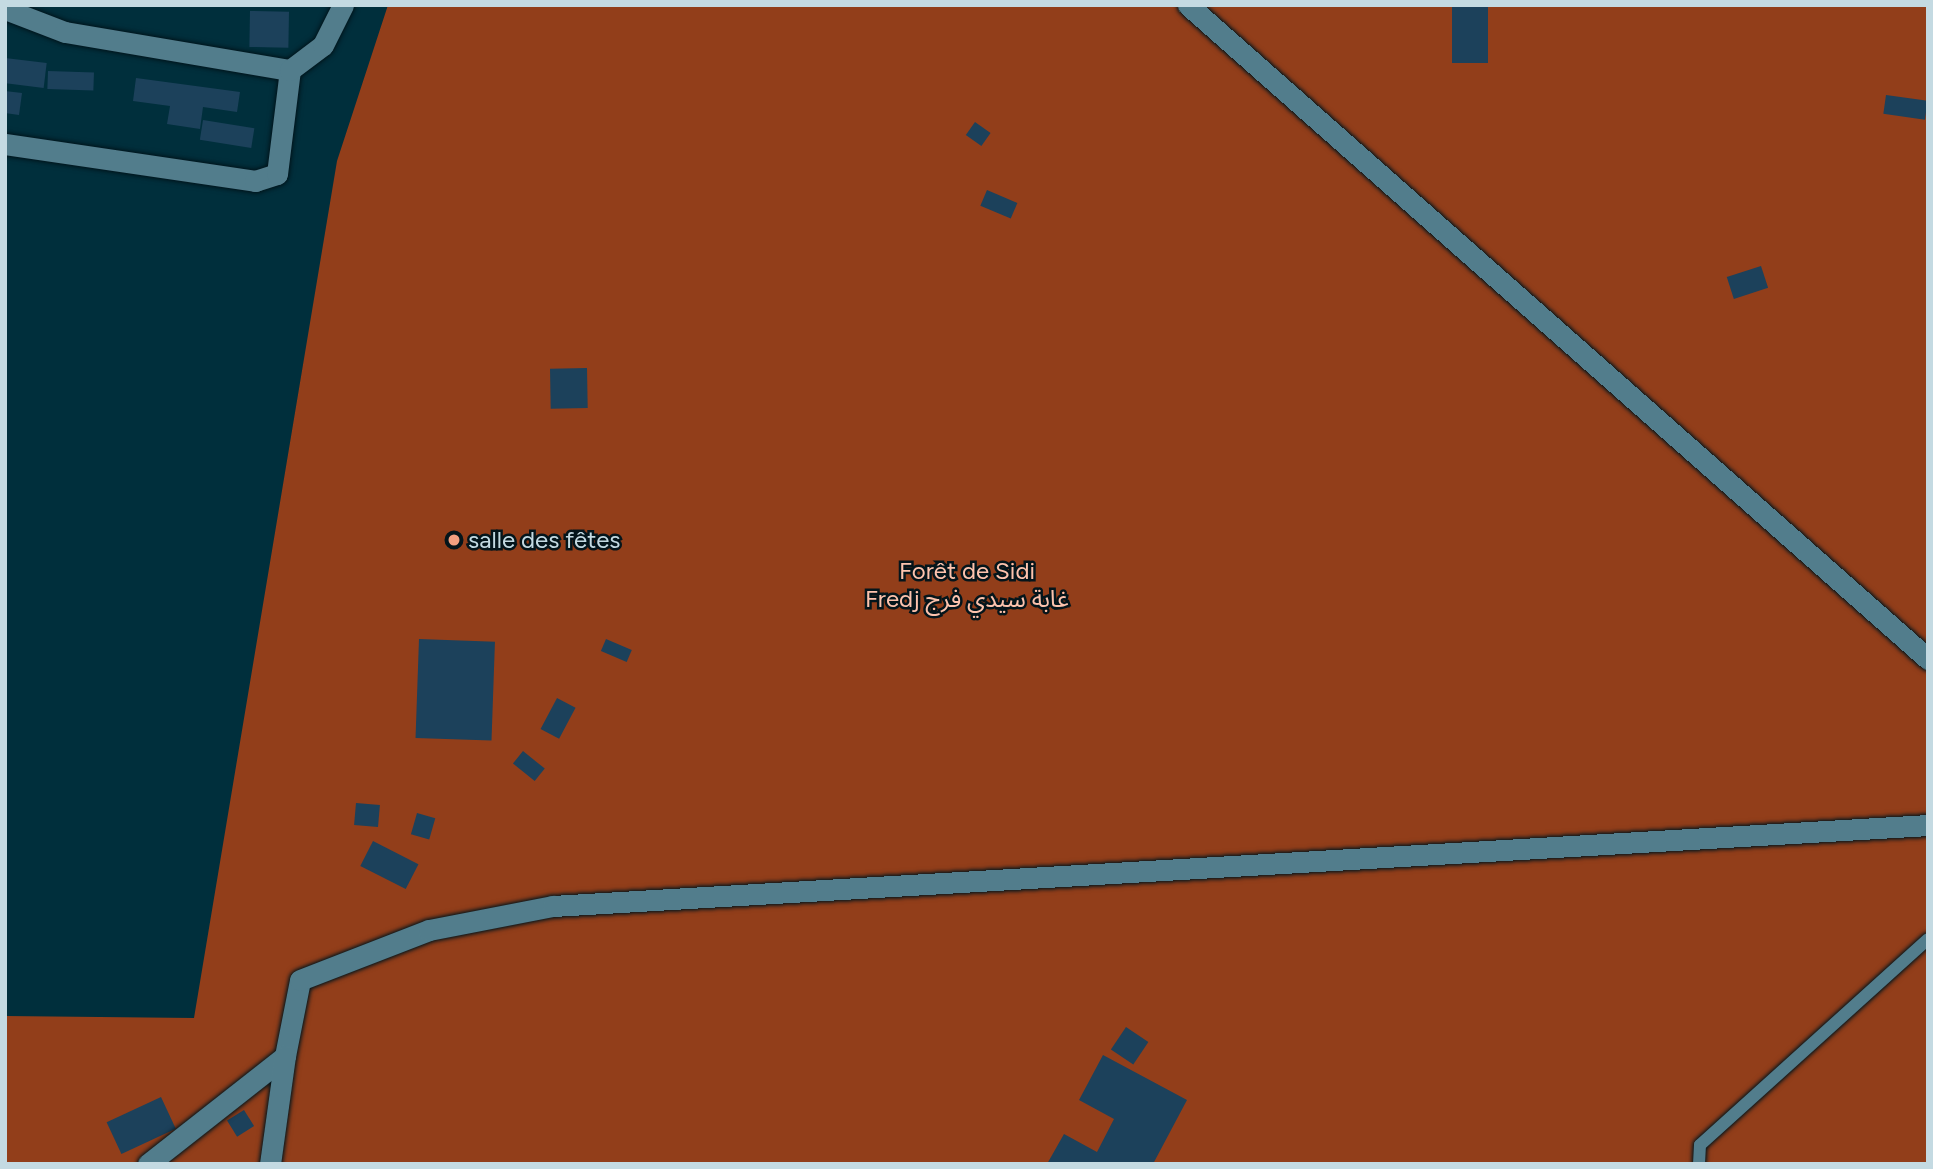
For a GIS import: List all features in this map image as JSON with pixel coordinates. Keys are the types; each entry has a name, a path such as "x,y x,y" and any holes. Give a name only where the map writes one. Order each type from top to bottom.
{"street":[{"path":"5,144 255,181 277,174 290,70 323,45 343,5"},
{"path":"1188,5 1928,659"},
{"path":"5,9 65,32 290,70"},
{"path":"270,1164 285,1056 300,981 429,930 553,906 1928,825"},
{"path":"148,1164 285,1056"}],"lane":[{"path":"1699,1164 1700,1145 1928,939"}],"green space":[{"name":"Forêt de Sidi Fredj غابة سيدي فرج","path":"388,5 1928,5 1928,1164 5,1164 5,1016 194,1018 337,161"}],"building":[{"path":"1452,5 1488,5 1488,63 1452,63"},
{"path":"250,11 289,12 288,48 249,47"},
{"path":"5,58 47,63 44,88 5,83"},
{"path":"48,71 94,73 93,91 47,89"},
{"path":"136,78 240,92 237,112 203,107 200,129 167,124 170,106 133,101"},
{"path":"5,91 22,93 19,115 5,113"},
{"path":"1886,95 1928,101 1925,120 1883,114"},
{"path":"203,120 254,128 251,148 200,140"},
{"path":"975,122 991,133 981,146 966,135"},
{"path":"987,190 1017,203 1011,219 980,206"},
{"path":"1761,266 1768,288 1734,299 1727,277"},
{"path":"587,368 588,408 551,409 550,369"},
{"path":"419,639 495,642 491,741 416,738"},
{"path":"606,639 632,650 627,662 601,651"},
{"path":"557,698 576,708 559,739 541,729"},
{"path":"523,751 545,769 535,781 513,763"},
{"path":"356,803 380,805 378,827 354,825"},
{"path":"417,813 435,818 429,839 411,834"},
{"path":"373,841 418,864 406,889 360,866"},
{"path":"1126,1027 1148,1042 1133,1064 1111,1049"},
{"path":"1103,1055 1187,1100 1153,1164 1047,1164 1064,1134 1097,1152 1114,1119 1079,1100"},
{"path":"161,1097 176,1129 121,1154 107,1122"},
{"path":"244,1110 254,1126 237,1137 227,1121"}],"place":[{"name":"salle des fêtes","path":"454,540"}]}
